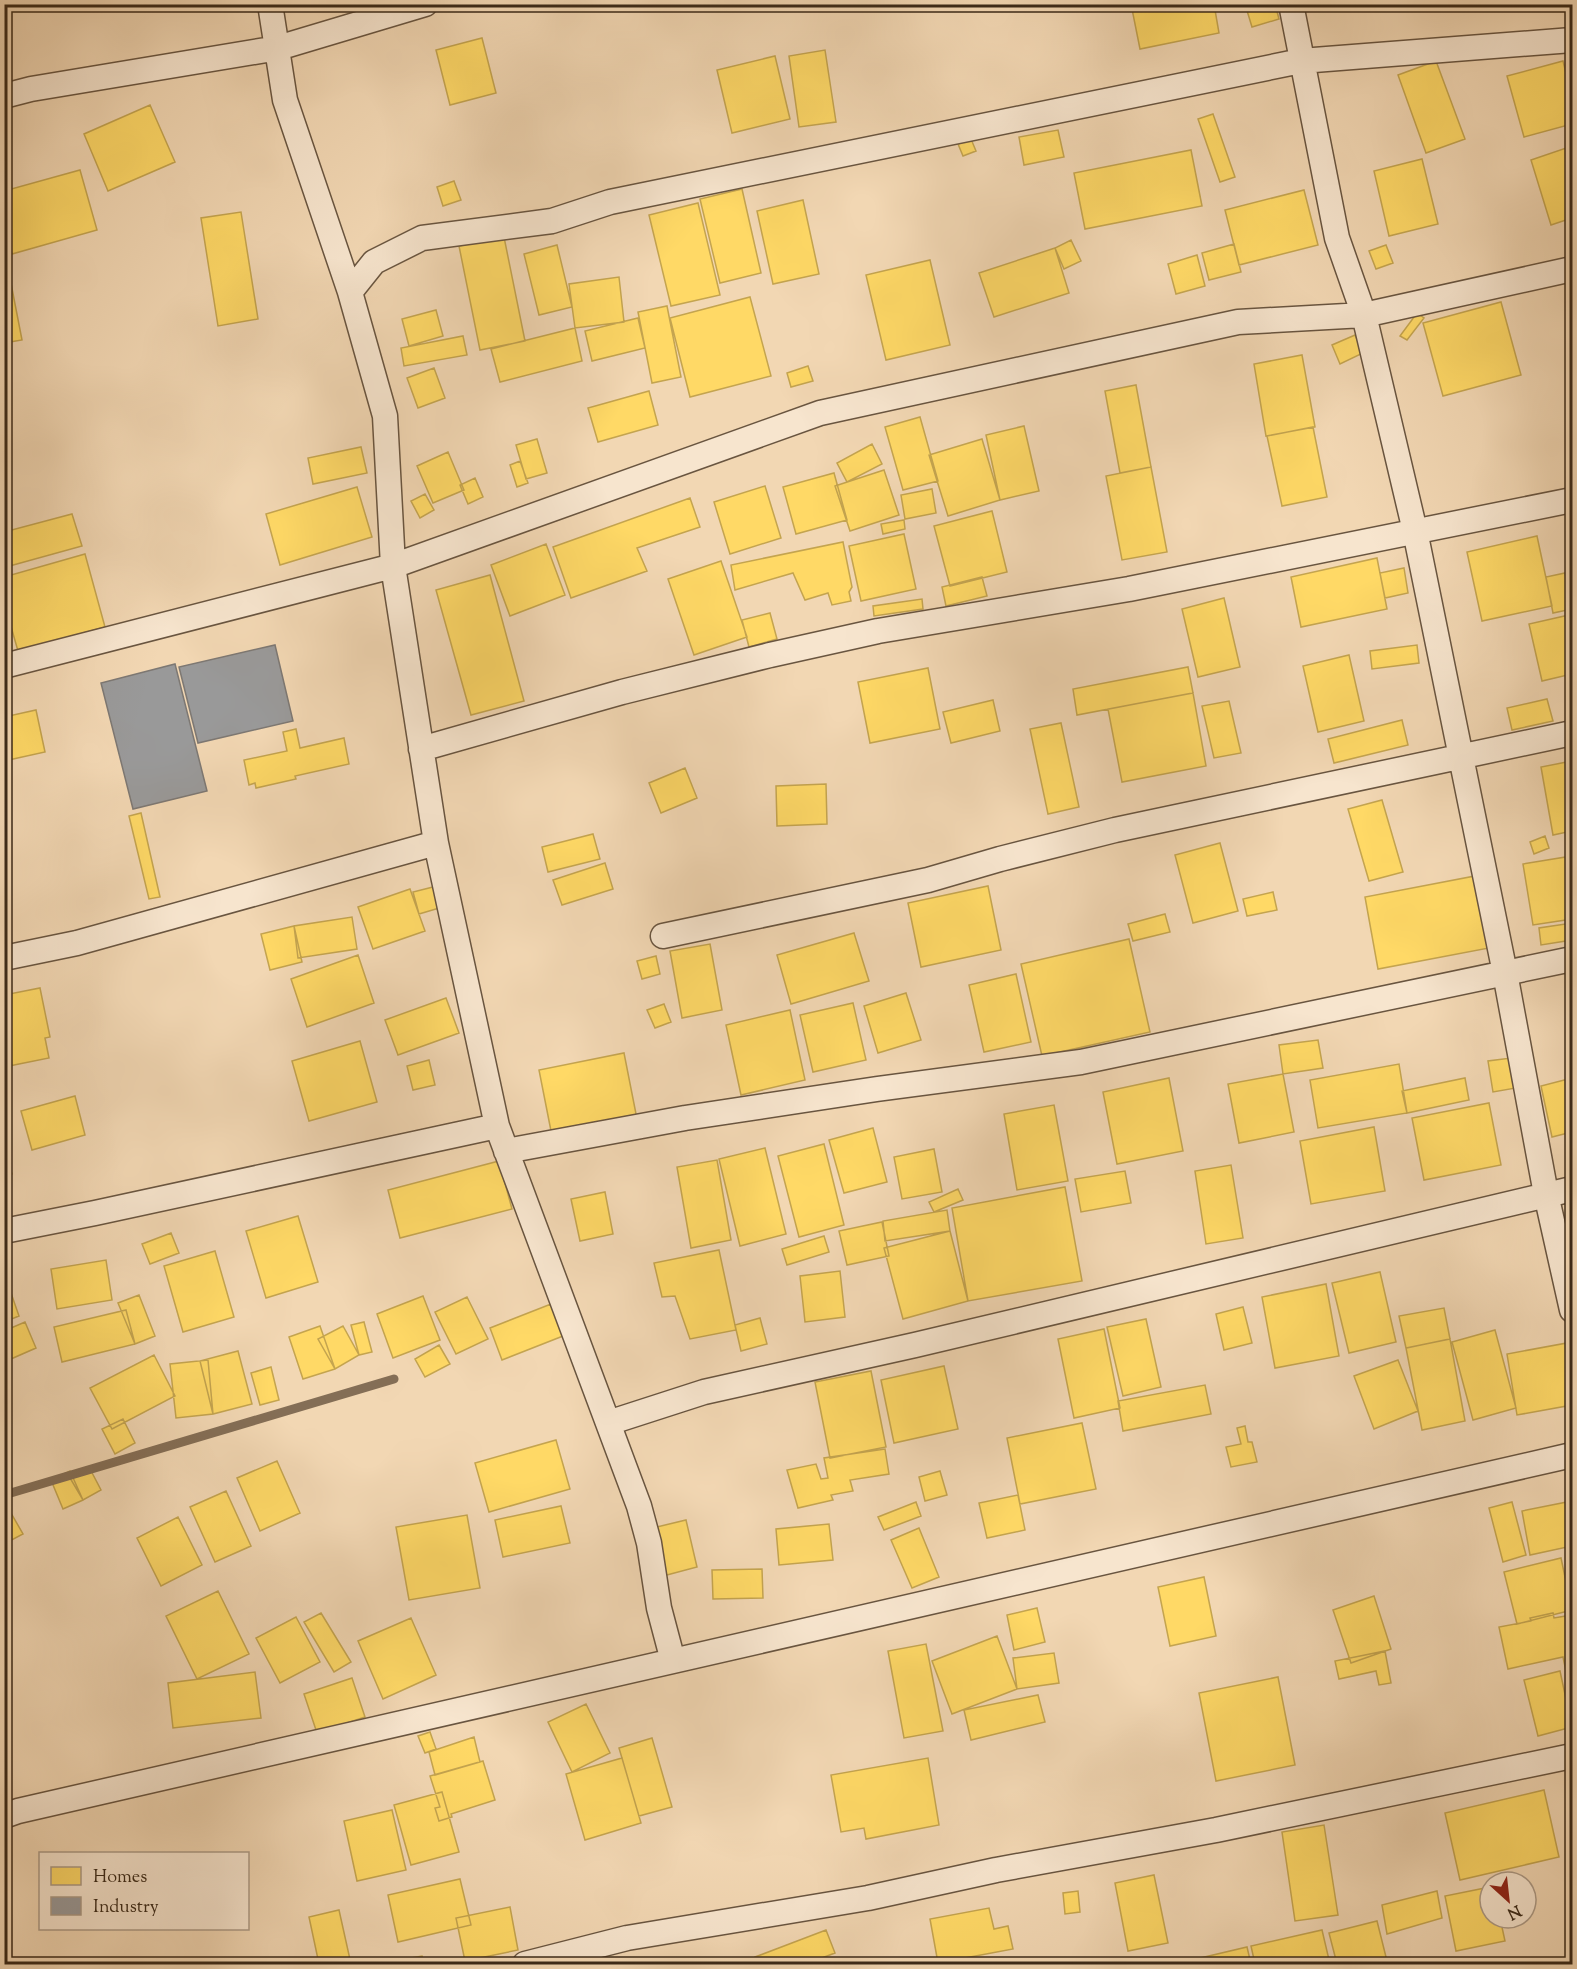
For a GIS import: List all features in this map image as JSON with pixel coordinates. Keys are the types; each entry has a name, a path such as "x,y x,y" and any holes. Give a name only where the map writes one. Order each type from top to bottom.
{"street":[{"path":"270,4 285,100 350,292 385,416 393,566 421,749 436,843 496,1126 639,1506 649,1543 659,1608 672,1661"},
{"path":"4,96 31,89 278,48 425,4"},
{"path":"1291,4 1337,238 1364,315 1415,531 1505,972 1546,1194 1572,1310"},
{"path":"350,292 374,262 422,238 552,221 610,202 1301,61 1572,40"},
{"path":"4,666 393,566 820,413 1239,322 1364,315 1572,269"},
{"path":"421,749 622,692 770,654 878,631 1129,589 1572,500"},
{"path":"663,936 928,880 1115,830 1572,733"},
{"path":"4,958 76,944 436,843"},
{"path":"506,1151 685,1118 877,1089 1081,1062 1505,972 1572,960"},
{"path":"4,1231 107,1211 496,1126"},
{"path":"608,1423 704,1392 915,1345 1572,1189"},
{"path":"4,1816 1572,1455"},
{"path":"525,1965 627,1938 868,1898 996,1870 1215,1830 1572,1756"}],"building: Homes":[{"path":"1131,4 1214,4 1219,33 1140,49"},
{"path":"1245,4 1275,4 1279,19 1252,27"},
{"path":"482,38 496,93 450,105 436,50"},
{"path":"825,50 836,122 799,127 789,56"},
{"path":"775,56 790,119 732,133 717,70"},
{"path":"1436,61 1465,139 1426,153 1398,75"},
{"path":"1563,61 1572,97 1572,124 1524,137 1507,76"},
{"path":"150,105 175,162 108,191 84,134"},
{"path":"1213,114 1235,177 1220,182 1198,119"},
{"path":"1058,130 1064,157 1024,165 1019,137"},
{"path":"971,139 976,151 963,156 958,144"},
{"path":"1572,146 1572,218 1551,225 1531,160"},
{"path":"1191,150 1202,206 1085,229 1074,173"},
{"path":"1422,159 1438,224 1389,236 1374,171"},
{"path":"80,170 97,230 12,254 4,227 4,191"},
{"path":"454,181 461,200 443,206 437,187"},
{"path":"742,189 761,273 720,283 700,199"},
{"path":"1304,190 1318,245 1239,265 1225,210"},
{"path":"803,200 819,274 773,284 757,211"},
{"path":"698,203 720,295 671,306 649,215"},
{"path":"241,212 258,319 218,326 201,218"},
{"path":"504,237 525,341 480,350 459,246"},
{"path":"1071,240 1081,261 1064,269 1055,248"},
{"path":"1234,244 1241,272 1209,280 1202,253"},
{"path":"557,245 572,307 539,315 524,254"},
{"path":"1386,245 1393,263 1376,269 1369,251"},
{"path":"1055,248 1069,293 994,317 979,273"},
{"path":"1197,255 1205,286 1176,294 1168,264"},
{"path":"930,260 950,345 886,360 866,275"},
{"path":"4,273 9,273 22,340 4,343"},
{"path":"619,277 624,322 575,328 569,284"},
{"path":"750,297 771,376 690,397 670,318"},
{"path":"1501,302 1521,375 1443,396 1423,323"},
{"path":"667,306 681,377 652,383 638,312"},
{"path":"436,310 443,336 409,346 402,319"},
{"path":"1417,313 1424,318 1407,340 1400,336"},
{"path":"638,318 645,348 592,361 585,331"},
{"path":"575,328 582,361 500,382 491,349"},
{"path":"1355,335 1363,353 1340,364 1332,345"},
{"path":"463,336 467,355 404,366 401,348"},
{"path":"1302,355 1315,427 1266,436 1254,364"},
{"path":"808,366 813,381 791,387 787,373"},
{"path":"434,368 445,398 418,408 407,378"},
{"path":"1136,385 1151,467 1120,473 1105,391"},
{"path":"649,391 658,425 598,442 588,408"},
{"path":"920,417 938,481 903,490 885,427"},
{"path":"1024,426 1039,491 1000,500 986,435"},
{"path":"1313,427 1327,497 1282,506 1267,436"},
{"path":"537,439 547,473 526,479 516,445"},
{"path":"982,439 1000,500 948,516 929,455"},
{"path":"872,444 882,464 847,482 837,463"},
{"path":"361,447 367,473 313,484 308,458"},
{"path":"448,452 464,490 433,503 417,466"},
{"path":"520,461 528,483 517,487 510,465"},
{"path":"1151,467 1167,552 1122,560 1106,476"},
{"path":"884,470 899,515 850,531 835,486"},
{"path":"834,473 847,520 796,534 783,487"},
{"path":"475,478 483,497 468,504 460,485"},
{"path":"765,486 781,538 730,554 714,502"},
{"path":"357,487 372,537 280,565 266,514"},
{"path":"932,489 936,513 905,519 901,495"},
{"path":"425,494 434,510 420,518 411,501"},
{"path":"690,498 700,527 637,548 647,571 571,598 553,547"},
{"path":"992,511 1007,572 950,586 934,526"},
{"path":"72,514 82,546 6,567 4,532"},
{"path":"904,520 905,529 883,534 881,524"},
{"path":"904,534 916,589 861,601 849,546"},
{"path":"1537,536 1552,606 1482,621 1467,552"},
{"path":"843,542 852,587 849,592 851,601 832,605 828,593 805,600 793,573 735,590 731,565"},
{"path":"546,544 565,595 510,616 491,565"},
{"path":"85,554 105,627 18,651 4,602 4,577"},
{"path":"1377,558 1387,609 1301,627 1291,577"},
{"path":"721,561 747,637 694,655 668,579"},
{"path":"1404,568 1408,593 1385,598 1380,573"},
{"path":"1565,573 1572,609 1553,613 1546,577"},
{"path":"490,575 524,701 471,715 436,590"},
{"path":"982,577 987,596 946,606 942,587"},
{"path":"1224,598 1240,667 1198,677 1182,609"},
{"path":"922,599 923,609 874,616 873,606"},
{"path":"770,613 777,639 749,647 742,620"},
{"path":"1569,615 1572,631 1572,674 1542,681 1529,624"},
{"path":"1417,645 1419,663 1372,669 1370,651"},
{"path":"1349,655 1364,721 1318,732 1303,666"},
{"path":"1188,667 1193,693 1077,715 1073,689"},
{"path":"928,668 940,729 870,743 858,682"},
{"path":"1193,693 1206,766 1122,782 1108,709"},
{"path":"1547,699 1553,721 1512,730 1507,708"},
{"path":"993,700 1000,731 951,743 943,712"},
{"path":"1229,701 1241,753 1214,758 1202,706"},
{"path":"36,710 45,752 4,761 4,717"},
{"path":"1402,720 1408,745 1334,763 1328,739"},
{"path":"1061,723 1079,807 1048,814 1030,729"},
{"path":"296,729 300,748 344,738 349,764 295,776 296,779 256,788 255,783 249,785 244,760 287,751 283,732"},
{"path":"1572,761 1572,831 1553,835 1541,767"},
{"path":"685,768 697,798 661,813 649,783"},
{"path":"826,784 827,824 777,826 776,786"},
{"path":"1382,800 1403,872 1369,881 1348,809"},
{"path":"141,813 160,897 149,899 129,816"},
{"path":"593,834 600,859 548,872 542,847"},
{"path":"1545,836 1549,848 1534,854 1530,842"},
{"path":"1220,843 1238,911 1193,923 1175,855"},
{"path":"1572,856 1572,919 1533,925 1523,864"},
{"path":"605,863 613,889 562,905 553,880"},
{"path":"1475,876 1489,948 1378,969 1365,897"},
{"path":"441,885 446,906 419,914 413,892"},
{"path":"988,886 1001,950 921,967 908,903"},
{"path":"410,889 425,931 373,949 358,907"},
{"path":"1273,892 1277,910 1247,916 1243,899"},
{"path":"1165,914 1170,932 1133,941 1128,924"},
{"path":"352,917 357,949 298,958 294,926"},
{"path":"1572,923 1572,940 1541,945 1539,928"},
{"path":"294,926 302,962 270,970 261,934"},
{"path":"854,933 869,981 791,1004 777,955"},
{"path":"1129,939 1150,1032 1042,1056 1021,964"},
{"path":"710,944 722,1010 682,1018 670,951"},
{"path":"358,955 374,1003 307,1027 291,979"},
{"path":"656,956 660,974 642,979 637,961"},
{"path":"1016,974 1031,1042 984,1052 969,985"},
{"path":"40,988 50,1037 45,1038 49,1058 4,1067 4,995"},
{"path":"906,993 921,1040 878,1053 864,1006"},
{"path":"446,998 459,1033 398,1055 385,1020"},
{"path":"853,1003 866,1060 813,1072 800,1015"},
{"path":"664,1004 671,1022 655,1028 647,1010"},
{"path":"790,1010 805,1080 741,1095 726,1025"},
{"path":"1318,1040 1323,1068 1283,1074 1279,1045"},
{"path":"360,1041 377,1102 309,1121 292,1061"},
{"path":"624,1053 637,1119 552,1136 539,1070"},
{"path":"1511,1058 1516,1088 1493,1092 1488,1061"},
{"path":"429,1060 435,1085 413,1090 407,1066"},
{"path":"1399,1064 1407,1113 1318,1128 1310,1080"},
{"path":"1283,1074 1294,1132 1239,1143 1228,1084"},
{"path":"1169,1078 1183,1151 1117,1164 1103,1092"},
{"path":"1465,1078 1469,1100 1407,1113 1402,1091"},
{"path":"1572,1078 1572,1132 1552,1137 1541,1086"},
{"path":"75,1096 85,1135 32,1150 21,1111"},
{"path":"1489,1103 1501,1165 1424,1180 1412,1118"},
{"path":"1054,1105 1068,1181 1017,1190 1004,1114"},
{"path":"1374,1127 1385,1191 1311,1204 1300,1141"},
{"path":"873,1128 887,1182 844,1193 829,1140"},
{"path":"824,1144 844,1225 799,1237 778,1156"},
{"path":"4,1147 12,1174 4,1176"},
{"path":"765,1148 786,1234 740,1246 719,1159"},
{"path":"934,1149 942,1192 902,1199 894,1157"},
{"path":"717,1160 731,1240 691,1248 677,1167"},
{"path":"499,1161 512,1209 400,1238 388,1190"},
{"path":"1231,1165 1243,1238 1206,1244 1195,1171"},
{"path":"1125,1171 1131,1203 1081,1212 1075,1179"},
{"path":"1065,1187 1082,1281 968,1301 952,1208"},
{"path":"958,1189 963,1200 934,1212 929,1202"},
{"path":"605,1192 613,1234 580,1241 571,1199"},
{"path":"947,1210 950,1231 885,1241 883,1221"},
{"path":"298,1216 318,1282 266,1298 246,1231"},
{"path":"882,1222 889,1256 847,1265 839,1231"},
{"path":"950,1231 968,1301 903,1319 884,1248"},
{"path":"171,1233 179,1253 150,1264 142,1244"},
{"path":"824,1236 829,1252 787,1265 782,1249"},
{"path":"719,1250 736,1330 690,1339 675,1296 662,1297 654,1263"},
{"path":"215,1251 234,1317 183,1332 164,1266"},
{"path":"106,1260 112,1300 57,1309 51,1269"},
{"path":"840,1271 845,1317 805,1322 800,1276"},
{"path":"1380,1272 1396,1342 1349,1353 1332,1283"},
{"path":"1326,1284 1339,1356 1275,1368 1262,1297"},
{"path":"11,1293 19,1316 4,1322 4,1295"},
{"path":"139,1295 155,1336 135,1344 118,1303"},
{"path":"423,1296 440,1340 393,1358 377,1314"},
{"path":"467,1297 488,1339 456,1354 435,1312"},
{"path":"551,1304 563,1336 502,1360 490,1328"},
{"path":"1243,1307 1252,1343 1224,1350 1216,1314"},
{"path":"1444,1308 1450,1339 1406,1348 1399,1316"},
{"path":"126,1310 135,1344 62,1362 54,1327"},
{"path":"760,1318 767,1344 741,1351 735,1325"},
{"path":"1146,1319 1161,1387 1123,1396 1107,1327"},
{"path":"25,1322 36,1348 4,1362 4,1331"},
{"path":"364,1322 372,1352 359,1355 351,1325"},
{"path":"320,1326 335,1369 303,1379 289,1337"},
{"path":"343,1326 359,1355 335,1369 318,1339"},
{"path":"1104,1329 1120,1408 1074,1418 1058,1339"},
{"path":"1495,1330 1516,1408 1473,1420 1452,1342"},
{"path":"1450,1339 1465,1421 1422,1430 1406,1348"},
{"path":"1567,1343 1572,1378 1572,1405 1517,1415 1507,1354"},
{"path":"439,1345 450,1364 425,1377 415,1359"},
{"path":"238,1351 252,1404 213,1414 200,1361"},
{"path":"154,1355 175,1396 112,1429 90,1388"},
{"path":"208,1360 213,1414 176,1418 170,1364"},
{"path":"1398,1360 1418,1411 1374,1429 1354,1376"},
{"path":"944,1366 958,1429 894,1443 881,1380"},
{"path":"271,1367 279,1400 260,1405 251,1373"},
{"path":"871,1371 886,1447 830,1458 815,1382"},
{"path":"1205,1385 1211,1414 1123,1431 1118,1401"},
{"path":"123,1419 135,1443 115,1454 102,1429"},
{"path":"1082,1423 1096,1489 1020,1504 1007,1438"},
{"path":"1245,1426 1248,1442 1252,1442 1257,1462 1231,1467 1226,1447 1241,1444 1237,1428"},
{"path":"556,1440 570,1489 489,1512 475,1463"},
{"path":"885,1449 889,1474 850,1480 853,1491 831,1495 833,1500 798,1508 787,1470 816,1464 821,1479 828,1478 824,1458"},
{"path":"277,1461 300,1513 260,1531 237,1478"},
{"path":"89,1467 101,1490 83,1500 70,1478"},
{"path":"70,1471 83,1500 63,1509 51,1480"},
{"path":"940,1471 947,1495 925,1501 919,1477"},
{"path":"226,1491 251,1546 215,1562 190,1507"},
{"path":"1018,1495 1025,1530 987,1538 979,1503"},
{"path":"1572,1501 1572,1546 1530,1555 1522,1511"},
{"path":"916,1502 921,1516 884,1530 878,1517"},
{"path":"1512,1502 1526,1555 1503,1562 1489,1508"},
{"path":"7,1506 23,1534 4,1544 4,1508"},
{"path":"561,1506 570,1543 503,1557 495,1520"},
{"path":"467,1515 480,1588 409,1600 396,1527"},
{"path":"178,1517 202,1565 161,1586 137,1538"},
{"path":"686,1520 697,1567 648,1580 636,1532"},
{"path":"829,1524 833,1560 779,1565 776,1529"},
{"path":"919,1528 939,1577 912,1588 891,1540"},
{"path":"1561,1558 1572,1610 1517,1624 1504,1572"},
{"path":"762,1569 763,1598 713,1599 712,1570"},
{"path":"1204,1577 1216,1636 1170,1646 1158,1587"},
{"path":"218,1591 249,1654 197,1679 166,1616"},
{"path":"1374,1596 1391,1649 1351,1663 1333,1610"},
{"path":"1037,1608 1045,1642 1014,1650 1007,1615"},
{"path":"321,1613 351,1662 334,1672 304,1622"},
{"path":"1553,1613 1554,1618 1572,1615 1572,1680 1568,1681 1563,1657 1508,1669 1499,1627 1531,1621 1530,1618"},
{"path":"296,1617 320,1662 280,1683 256,1638"},
{"path":"411,1618 436,1675 383,1699 358,1641"},
{"path":"997,1636 1017,1689 952,1714 932,1661"},
{"path":"926,1644 943,1731 904,1738 888,1651"},
{"path":"1385,1651 1391,1683 1379,1685 1376,1671 1339,1679 1335,1661"},
{"path":"1054,1653 1059,1683 1017,1689 1013,1658"},
{"path":"1560,1671 1572,1727 1538,1736 1524,1680"},
{"path":"255,1672 261,1718 173,1728 168,1683"},
{"path":"1278,1677 1295,1765 1216,1781 1199,1693"},
{"path":"352,1678 365,1717 317,1733 304,1694"},
{"path":"1038,1695 1045,1722 971,1740 964,1710"},
{"path":"586,1704 610,1753 572,1772 548,1722"},
{"path":"430,1732 436,1749 425,1753 418,1736"},
{"path":"474,1737 480,1762 435,1775 429,1752"},
{"path":"652,1738 672,1807 639,1816 619,1748"},
{"path":"622,1758 641,1823 585,1840 566,1774"},
{"path":"928,1758 939,1825 866,1839 864,1828 841,1832 831,1775"},
{"path":"483,1761 495,1800 451,1814 452,1817 439,1821 435,1808 440,1807 430,1776"},
{"path":"1544,1790 1559,1857 1503,1870 1478,1870 1478,1876 1460,1880 1445,1813"},
{"path":"442,1792 459,1852 411,1865 394,1805"},
{"path":"392,1810 406,1870 357,1881 344,1821"},
{"path":"1324,1825 1338,1915 1295,1921 1282,1832"},
{"path":"1154,1875 1168,1943 1128,1951 1115,1883"},
{"path":"460,1879 471,1925 398,1942 388,1895"},
{"path":"1478,1889 1478,1930 1503,1930 1505,1941 1456,1951 1445,1896"},
{"path":"1078,1891 1080,1912 1065,1914 1063,1893"},
{"path":"1437,1891 1442,1918 1387,1934 1382,1905"},
{"path":"510,1907 518,1950 465,1961 456,1918"},
{"path":"989,1908 994,1929 1008,1926 1013,1949 938,1963 930,1919"},
{"path":"339,1910 351,1964 319,1964 309,1917"},
{"path":"1377,1921 1387,1961 1375,1964 1337,1964 1329,1933"},
{"path":"826,1930 835,1953 806,1964 757,1964 755,1957"},
{"path":"1322,1930 1330,1964 1255,1964 1251,1946"},
{"path":"1247,1947 1251,1964 1175,1964"},
{"path":"422,1956 424,1964 376,1964"}],"building: Industry":[{"path":"275,645 293,721 198,743 179,667"},
{"path":"175,664 207,791 133,809 101,683"}],"waterway":[{"path":"4,1495 394,1379"}]}
